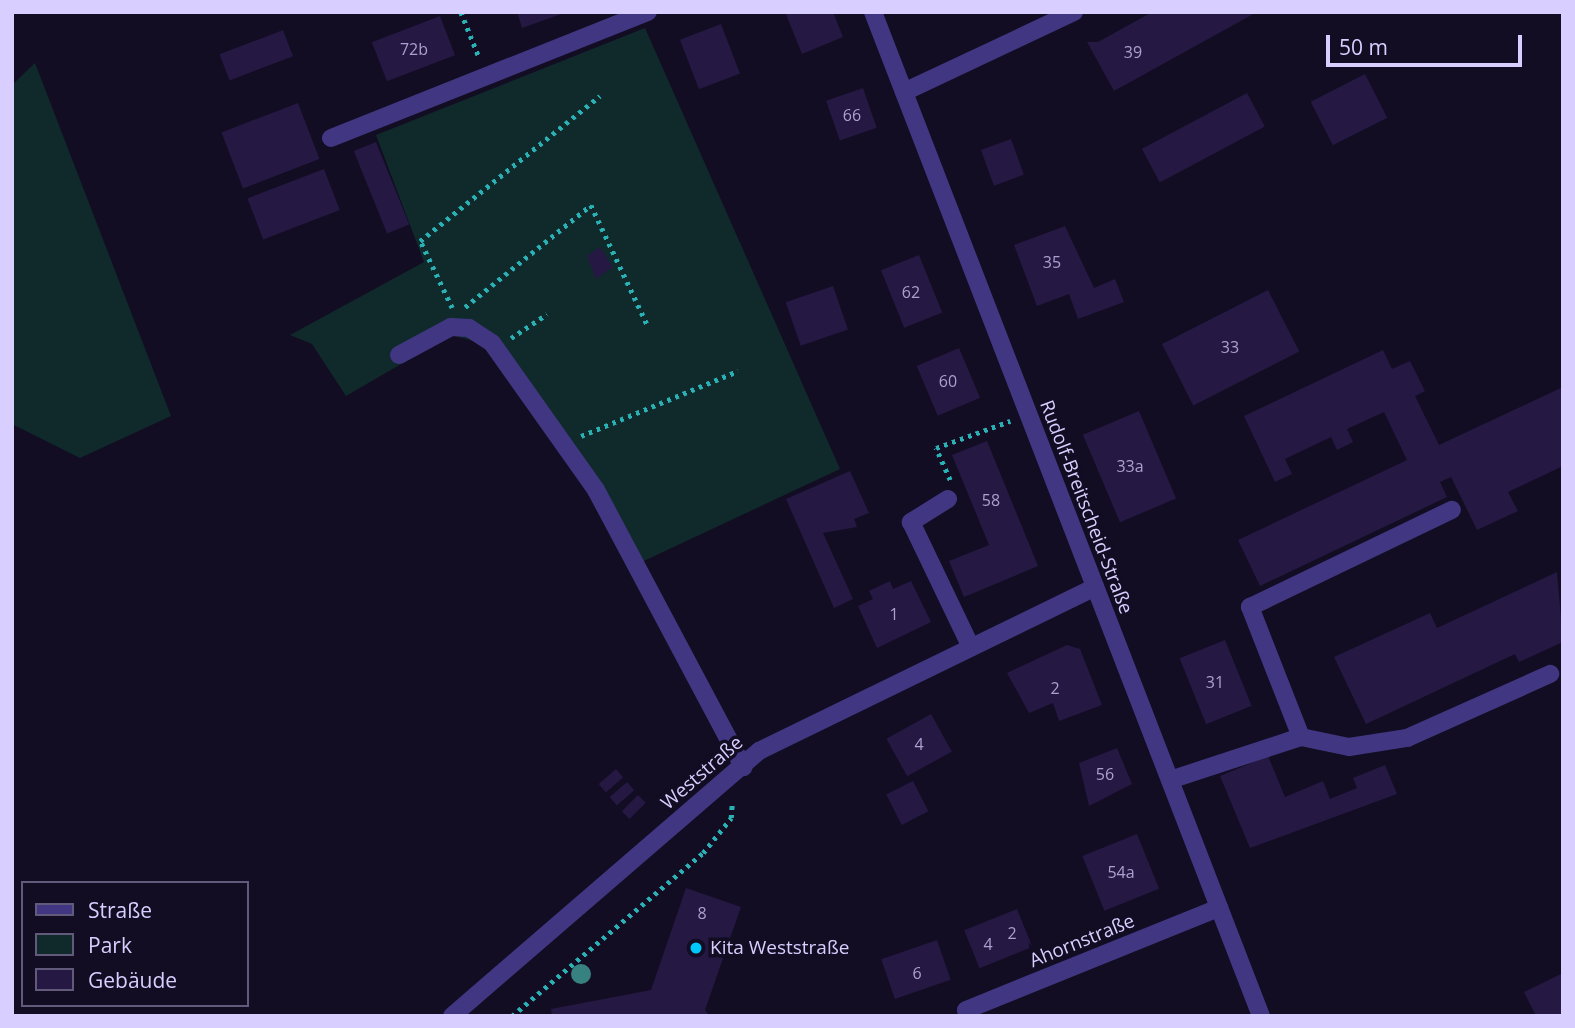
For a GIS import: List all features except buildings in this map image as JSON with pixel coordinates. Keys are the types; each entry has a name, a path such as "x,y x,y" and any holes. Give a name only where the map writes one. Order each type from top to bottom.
{"street":[{"path":"331,138 648,12"},
{"name":"Rudolf-Breitscheid-Straße","path":"873,12 1261,1016"},
{"path":"904,92 1074,12"},
{"path":"398,355 451,327 478,332 496,348 596,490 739,772"},
{"path":"948,499 911,522 971,648"},
{"path":"1301,737 1250,607 1452,510"},
{"name":"Weststraße","path":"452,1016 739,772 758,751 1095,587"},
{"path":"1170,780 1301,737 1349,747 1407,738 1550,674"},
{"name":"Ahornstraße","path":"968,1016 966,1010 1219,908"}],"path":[{"path":"461,12 487,77"},
{"path":"600,96 420,240 430,272 459,312 591,205 648,326"},
{"path":"496,348 547,314"},
{"path":"564,443 738,371"},
{"path":"948,499 954,488 936,448 1028,414"},
{"path":"512,1016 703,853 731,818 739,772"}],"green space":[{"path":"645,28 840,469 631,567 609,522 481,343 451,335 346,396 312,344 290,335 424,262 376,135"},
{"path":"35,63 171,416 80,458 12,424 12,85"}],"place":[{"name":"Kita Weststraße","path":"696,948"}]}
